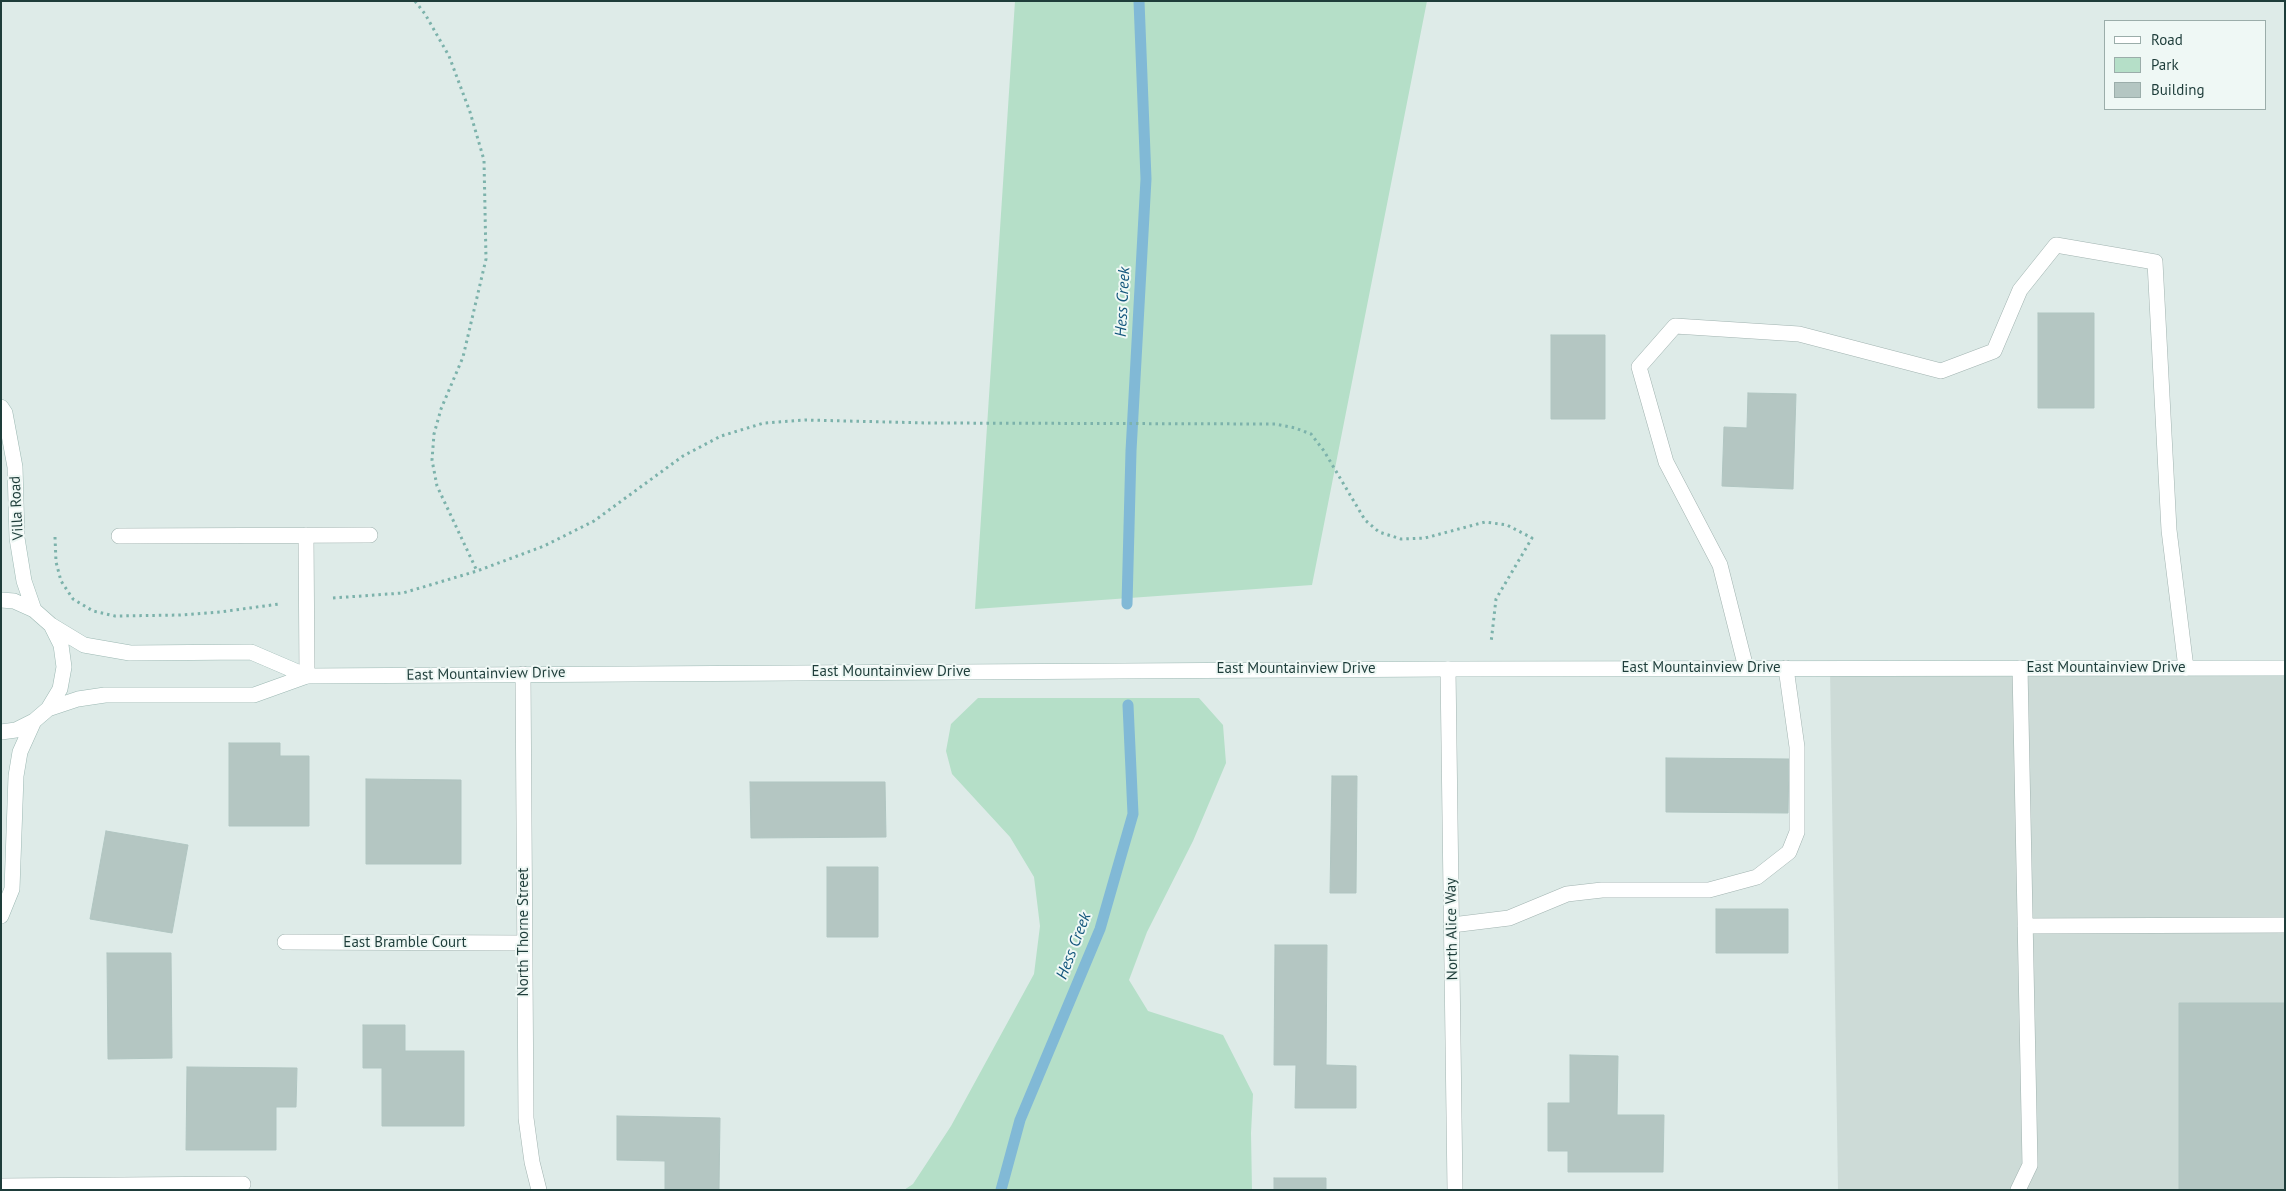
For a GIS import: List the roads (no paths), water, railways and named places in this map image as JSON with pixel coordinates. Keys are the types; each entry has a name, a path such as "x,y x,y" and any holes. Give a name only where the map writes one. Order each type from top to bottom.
{"main road":[{"path":"1746,668 1720,565 1666,462 1639,367 1675,326 1799,334 1941,371 1994,351 2020,290 2056,245 2155,262 2169,530 2186,668"},
{"name":"Villa Road","path":"1,407 5,413 15,468 17,538 24,581 34,610"},
{"path":"306,535 307,676"},
{"path":"119,536 370,535"},
{"path":"1,600 14,601 34,610 51,625 61,645 64,667 60,689 48,709 34,722 16,730 1,732"},
{"name":"East Mountainview Drive","path":"51,625 84,645 130,653 251,652 307,676"},
{"path":"1452,925 1509,918 1567,894 1602,890 1709,890 1757,877 1789,852 1797,832 1797,747 1786,668"},
{"path":"2018,1190 2030,1165 2020,668"},
{"name":"East Mountainview Drive","path":"48,709 78,700 105,695 254,695 307,676 1448,669 2285,668"},
{"name":"North Alice Way","path":"1448,669 1455,1190"},
{"name":"North Thorne Street","path":"523,674 526,1118 532,1162 539,1190"},
{"path":"1,916 12,889 16,776 20,752 34,722"},
{"path":"2025,926 2285,925"},
{"name":"East Bramble Court","path":"285,942 524,943"},
{"path":"1,1186 243,1184"}],"waterway":[{"name":"Hess Creek","path":"1127,604 1131,451 1146,179 1139,1"},
{"name":"Hess Creek","path":"1001,1190 1020,1120 1100,929 1133,814 1128,705"}]}
